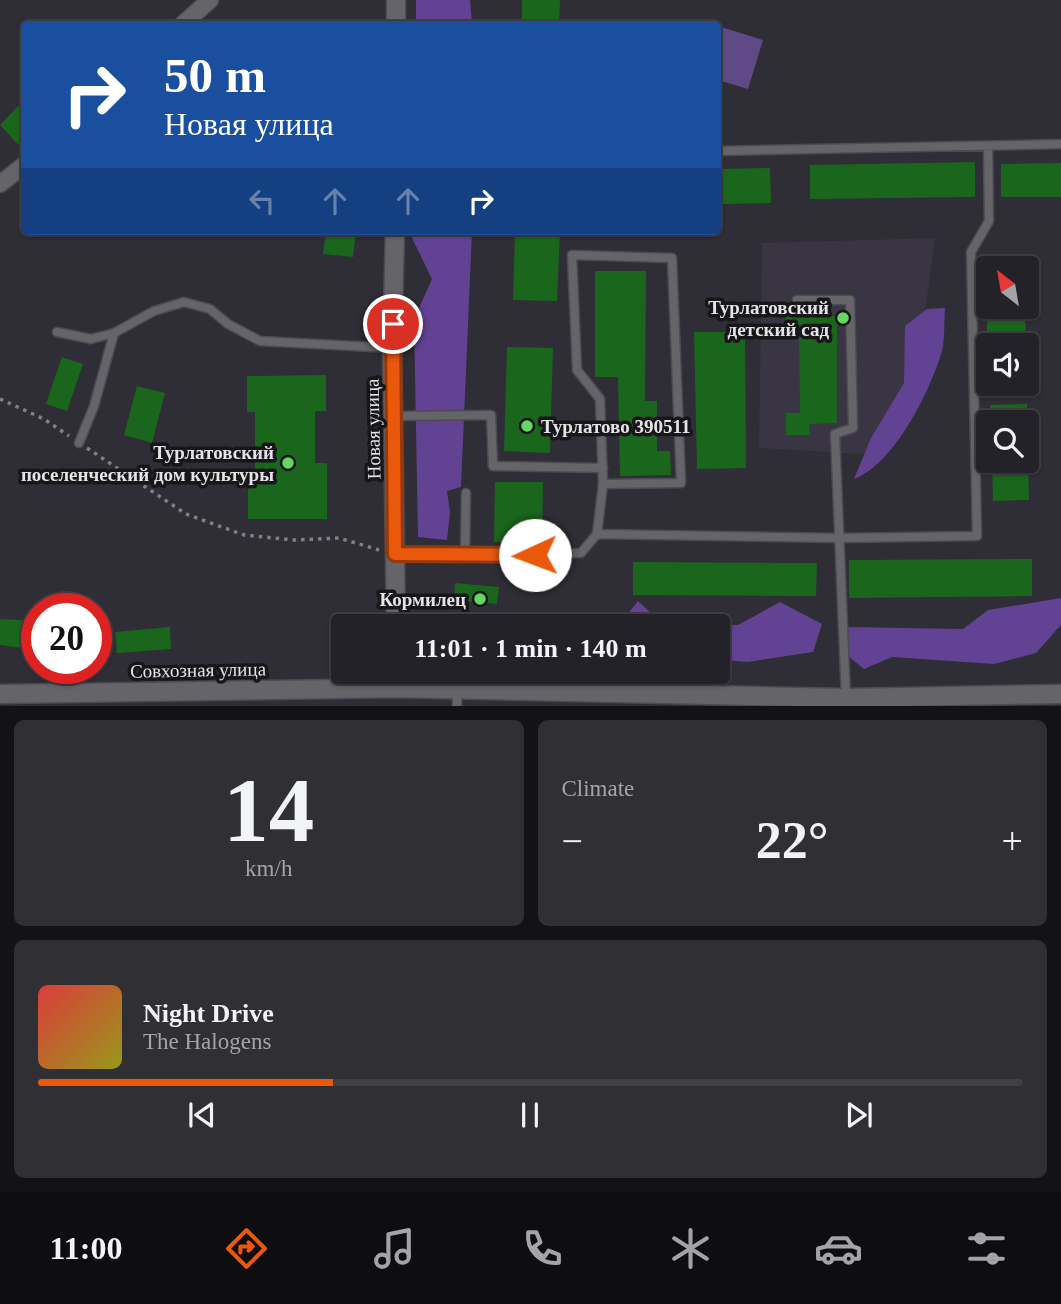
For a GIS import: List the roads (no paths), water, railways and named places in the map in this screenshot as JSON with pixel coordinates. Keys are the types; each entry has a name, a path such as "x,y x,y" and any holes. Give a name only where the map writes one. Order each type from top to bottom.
{"street":[{"path":"186,21 210,0"},
{"path":"396,0 396,21"},
{"path":"0,184 21,167"},
{"name":"Новая улица","path":"395,235 392,348 396,614"},
{"name":"Совхозная улица","path":"0,694 331,682"},
{"name":"Совхозная улица","path":"410,684 457,698 846,702 1061,694"}],"lane":[{"path":"721,151 1061,144"},
{"path":"597,534 840,538 977,536 971,252 989,221 988,146"},
{"path":"395,554 582,554 597,534 603,468 600,399 576,370 572,255 672,258 681,483 603,485"},
{"path":"797,300 850,300 853,428 835,434 846,702"},
{"path":"57,332 91,339 114,333 154,312 184,302 210,309 228,324 260,341 392,348"},
{"path":"79,443 94,406 114,333"},
{"path":"394,416 491,415 493,466 603,468"},
{"path":"465,556 466,493"}],"place":[{"name":"Турлатовский детский сад","path":"843,318"},
{"name":"Турлатово 390511","path":"527,426"},
{"name":"Турлатовский поселенческий дом культуры","path":"288,463"},
{"name":"Кормилец","path":"480,599"}]}
